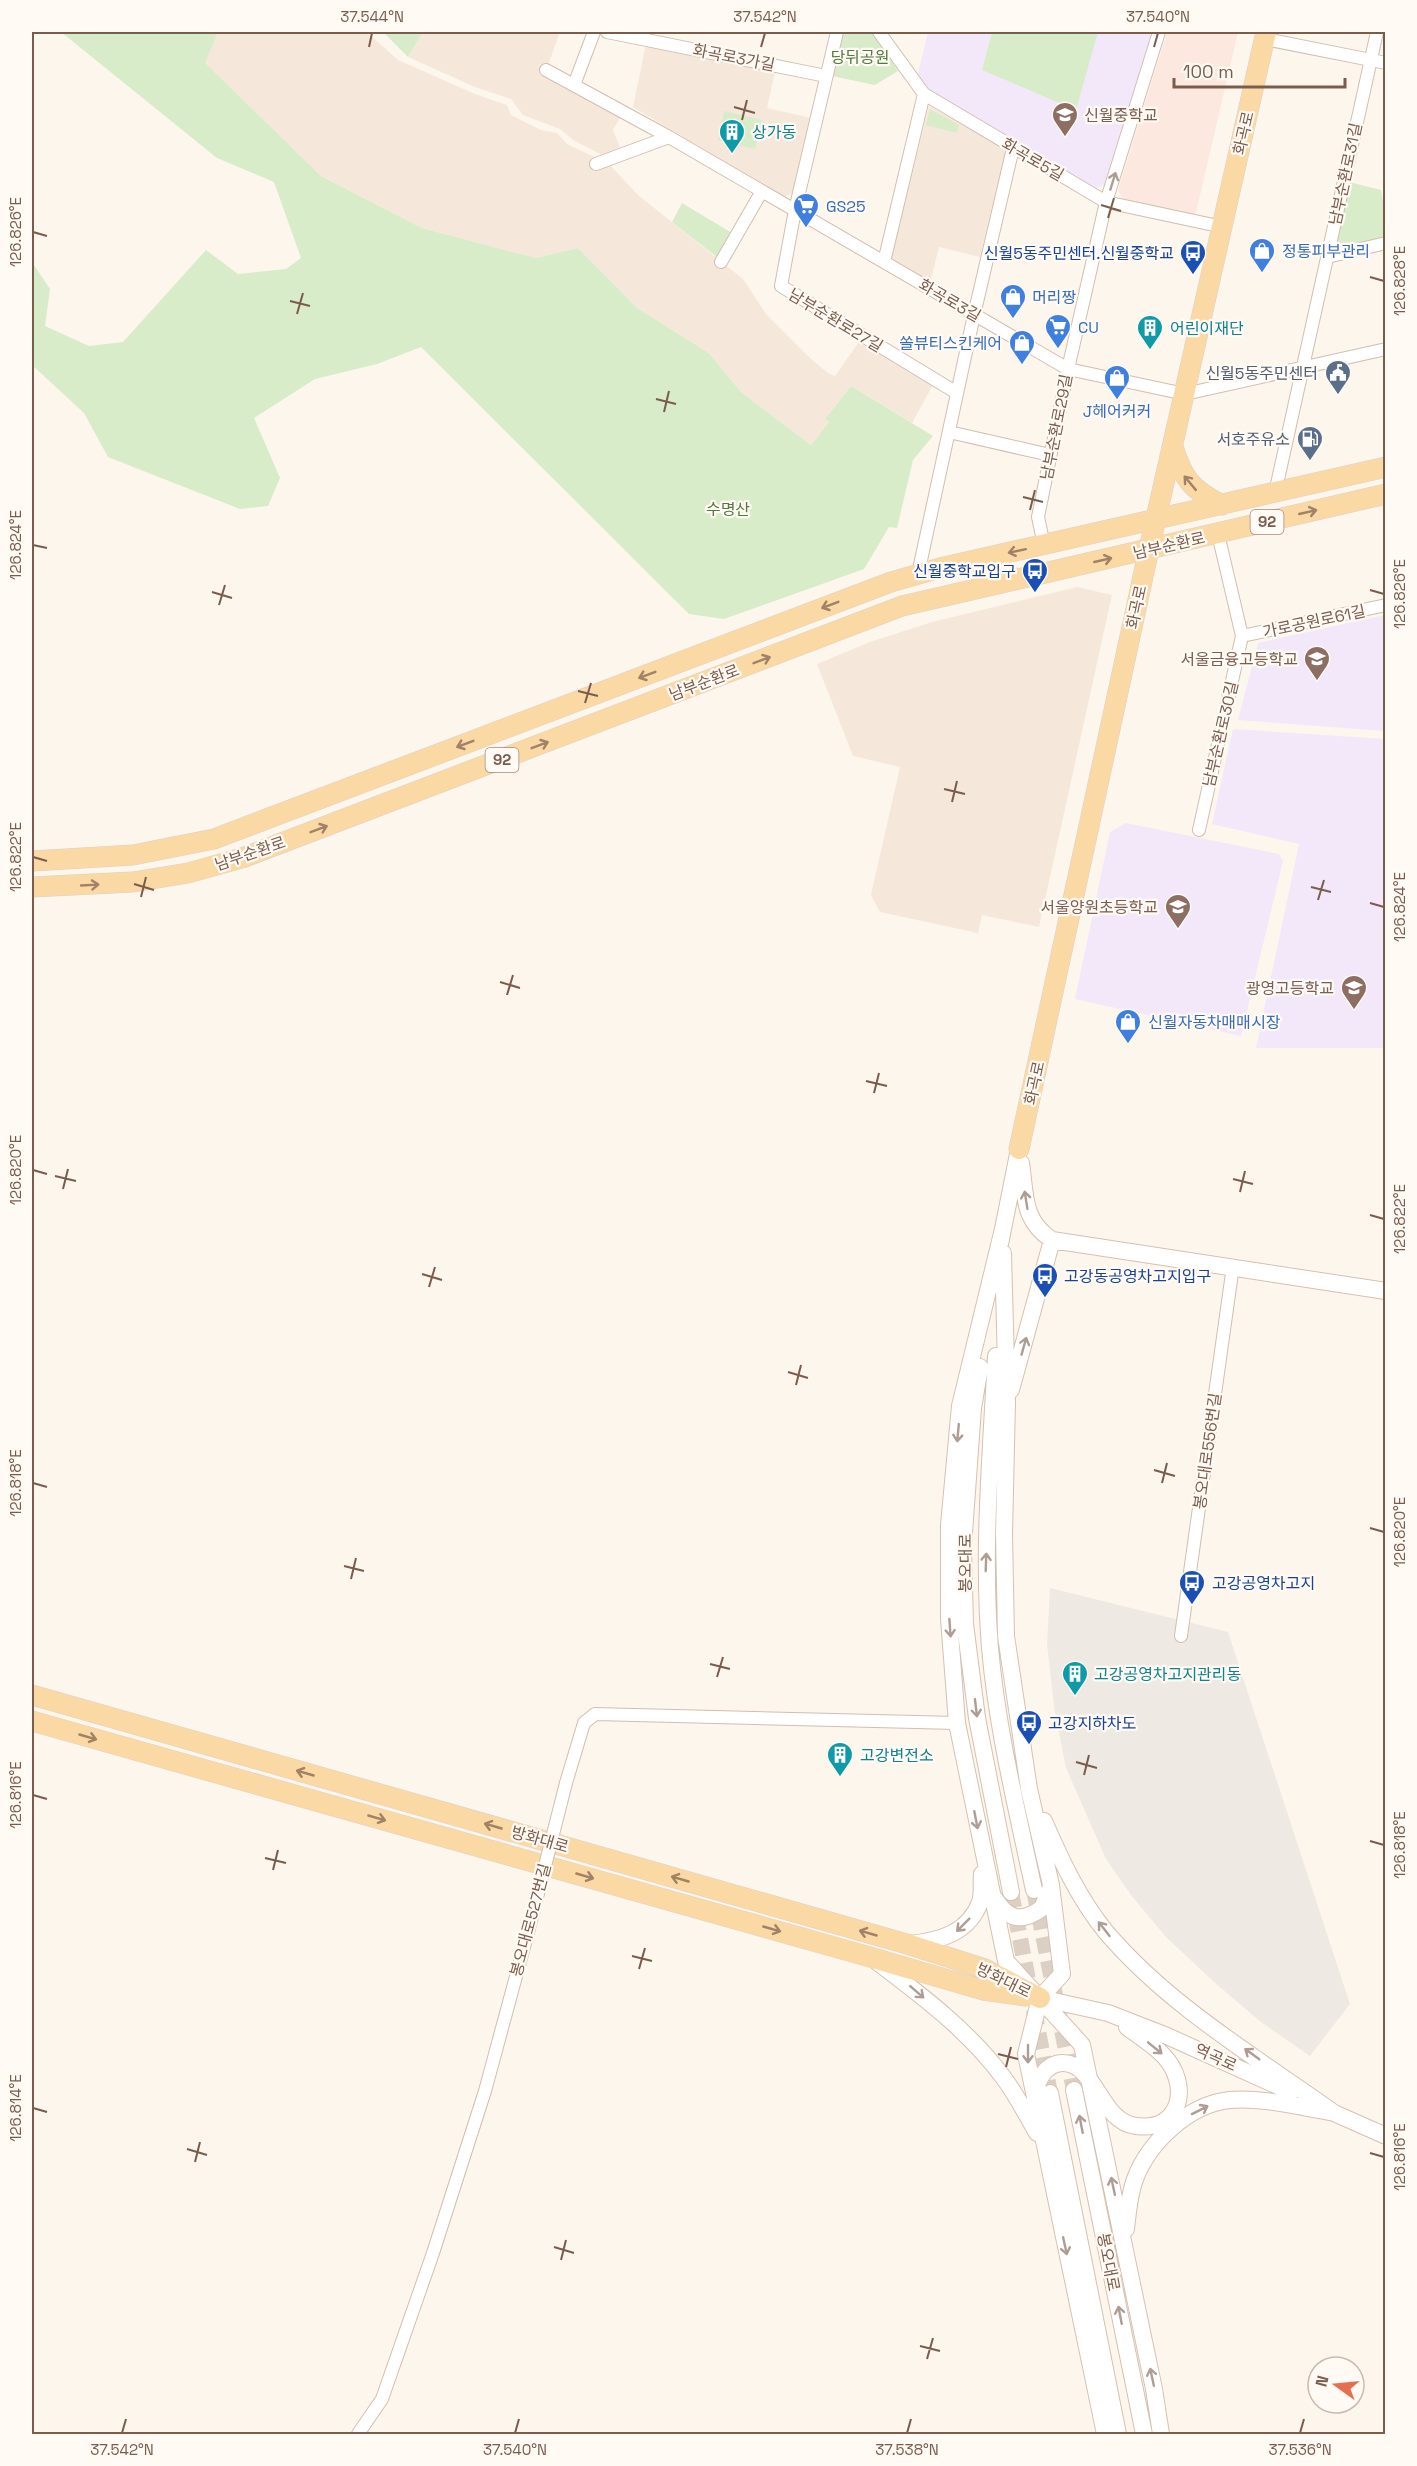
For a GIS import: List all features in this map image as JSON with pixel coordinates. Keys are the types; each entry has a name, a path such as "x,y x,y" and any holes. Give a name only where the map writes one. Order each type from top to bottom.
{"main road":[{"name":"화곡로","path":"1019,1149 1149,550 1265,35"},
{"path":"1173,447 1185,479 1203,496 1222,505"},
{"name":"남부순환로","path":"32,861 133,855 214,838 891,582 1386,467"},
{"name":"남부순환로","path":"32,887 134,882 188,873 242,858 902,606 1386,494"},
{"path":"1222,533 1213,524 1215,518 1245,508 1248,499"},
{"path":"1025,578 1033,565 1044,558 1079,549 1080,543 1074,538"},
{"name":"방화대로","path":"32,1695 907,1944 985,1969 1040,1998"},
{"name":"방화대로","path":"32,1721 870,1956 983,1990 1040,1998"}],"street":[{"path":"574,85 594,32"},
{"name":"화곡로3가길","path":"607,32 826,76"},
{"path":"795,210 837,32"},
{"name":"화곡로5길","path":"879,32 924,94 1106,202 1222,227"},
{"name":"남부순환로29길","path":"1044,545 1038,517 1068,369 1106,202 1160,32"},
{"name":"남부순환로31길","path":"1275,493 1377,32"},
{"path":"1265,35 1386,63"},
{"name":"화곡로3길","path":"546,70 669,137 1068,369 1185,394"},
{"path":"884,262 924,94"},
{"path":"596,164 669,137"},
{"path":"918,574 1013,147"},
{"path":"722,262 762,191"},
{"name":"남부순환로27길","path":"795,210 781,286 957,393"},
{"path":"1327,257 1386,243"},
{"path":"1185,394 1386,349"},
{"path":"948,432 1050,455"},
{"name":"남부순환로30길","path":"1199,830 1242,636 1222,533"},
{"name":"가로공원로61길","path":"1242,636 1386,605"},
{"path":"1019,1149 1031,1220 1042,1233 1052,1240 1233,1266 1386,1292"},
{"name":"봉오대로","path":"1011,1892 977,1718 965,1624 963,1547 973,1408 1002,1233 1019,1149"},
{"path":"1002,1233 1007,1402 1004,1534 1006,1636 1029,1789 1051,1884 1062,1974 1040,1998 1026,2054 1043,2096 1044,2145 1105,2434"},
{"path":"1002,1233 960,1406 949,1525 949,1619 957,1723 1006,1961 1082,2045 1125,2245 1161,2434"},
{"name":"봉오대로","path":"1002,1233 986,1575 990,1649 999,1722 1034,1890"},
{"path":"1007,1402 1052,1240"},
{"name":"봉오대로556번길","path":"1181,1636 1233,1266"},
{"name":"봉오대로527번길","path":"358,2434 382,2399 433,2253 485,2091 584,1723 595,1714 957,1723"},
{"path":"1029,1789 1062,1862 1082,1897 1106,1931 1127,1954 1173,1998 1334,2113"},
{"path":"907,1944 931,1942 955,1933 974,1914 981,1901 983,1852"},
{"path":"993,1895 1001,1908 1011,1916 1023,1918 1042,1908 1048,1898 1051,1884"},
{"path":"870,1956 912,1988 981,2051 1003,2076 1044,2145"},
{"name":"역곡로","path":"1040,1998 1108,2013 1167,2036 1244,2069 1386,2136"},
{"path":"1043,2096 1037,2083 1043,2073 1054,2065 1063,2063 1075,2066 1083,2072 1115,2116 1125,2123 1150,2126 1161,2123 1171,2114 1178,2103 1180,2091 1179,2081 1170,2062 1161,2052 1108,2013"},
{"name":"봉오대로","path":"1074,2090 1144,2434"},
{"name":"봉오대로","path":"1043,2096 1118,2434"},
{"path":"1125,2245 1128,2208 1135,2179 1146,2157 1164,2136 1185,2118 1209,2106 1229,2100 1254,2101 1334,2113"}],"shaded area":[{"path":"218,32 370,32 370,35 398,60 475,94 507,105 511,115 541,130 557,133 567,144 609,164 638,195 743,279 766,314 828,373 835,376 861,339 934,383 912,423 851,386 825,419 829,422 811,445 741,392 709,353 637,308 578,248 536,258 422,228 321,176 204,63"},
{"path":"423,32 560,32 545,73 621,116 613,130 620,147 602,155 573,140 560,129 523,115 511,99 475,87 408,57"},
{"name":"신월중학교","path":"928,32 1152,32 1104,185 1096,188 929,91 918,74"},
{"path":"1167,32 1238,32 1195,217 1124,201 1118,190"},
{"path":"646,44 775,72 767,108 811,118 793,193 784,197 633,107"},
{"path":"929,106 1006,149 980,257 939,247 930,283 891,260"},
{"path":"1077,587 1112,595 1039,927 982,915 978,933 880,912 871,895 900,767 853,756 817,664 870,642 932,622"},
{"name":"서울금융고등학교","path":"1385,615 1385,731 1238,720 1258,643"},
{"path":"1233,729 1385,739 1385,1048 1256,1048 1299,844 1212,824"},
{"name":"서울양원초등학교","path":"1126,823 1279,854 1283,861 1241,1036 1075,999 1110,832"},
{"path":"1050,1588 1228,1632 1350,2004 1310,2056 1261,2022 1166,1937 1131,1895 1106,1859 1066,1768 1054,1707 1047,1644"}],"green space":[{"name":"수명산","path":"61,32 218,32 205,63 321,176 422,228 536,258 578,248 637,308 709,353 741,392 811,445 829,422 825,419 851,386 933,436 913,460 897,528 889,527 864,569 724,619 689,614 421,347 377,364 315,379 254,418 280,478 268,506 240,509 108,457 84,413 32,365 32,262 50,289 45,326 89,346 123,342 206,250 238,274 286,269 301,258 274,182 217,158"},
{"path":"383,32 423,32 408,57"},
{"name":"당뒤공원","path":"842,32 872,32 898,71 875,85 832,76"},
{"path":"992,32 1098,32 1076,110 982,70"},
{"path":"930,109 959,125 957,133 926,125"},
{"path":"724,111 762,120 755,149 718,140"},
{"path":"1349,182 1381,190 1385,211 1385,239 1333,250"},
{"path":"682,203 732,233 718,258 672,222"}],"tunnel":[{"path":"1034,1890 1074,2090"},
{"path":"1011,1892 1050,2093"}],"place":[{"name":"신월중학교","path":"1065,138"},
{"name":"상가동","path":"732,155"},
{"name":"GS25","path":"806,229"},
{"name":"정통피부관리","path":"1262,274"},
{"name":"신월5동주민센터.신월중학교","path":"1193,276"},
{"name":"머리짱","path":"1013,320"},
{"name":"CU","path":"1058,350"},
{"name":"어린이재단","path":"1150,351"},
{"name":"쏠뷰티스킨케어","path":"1022,366"},
{"name":"신월5동주민센터","path":"1338,396"},
{"name":"J헤어커커","path":"1117,401"},
{"name":"서호주유소","path":"1310,462"},
{"name":"신월중학교입구","path":"1035,594"},
{"name":"서울금융고등학교","path":"1317,682"},
{"name":"서울양원초등학교","path":"1178,930"},
{"name":"광영고등학교","path":"1354,1011"},
{"name":"신월자동차매매시장","path":"1128,1045"},
{"name":"고강동공영차고지입구","path":"1045,1299"},
{"name":"고강공영차고지","path":"1192,1606"},
{"name":"고강공영차고지관리동","path":"1075,1697"},
{"name":"고강지하차도","path":"1029,1746"},
{"name":"고강변전소","path":"840,1778"}]}
